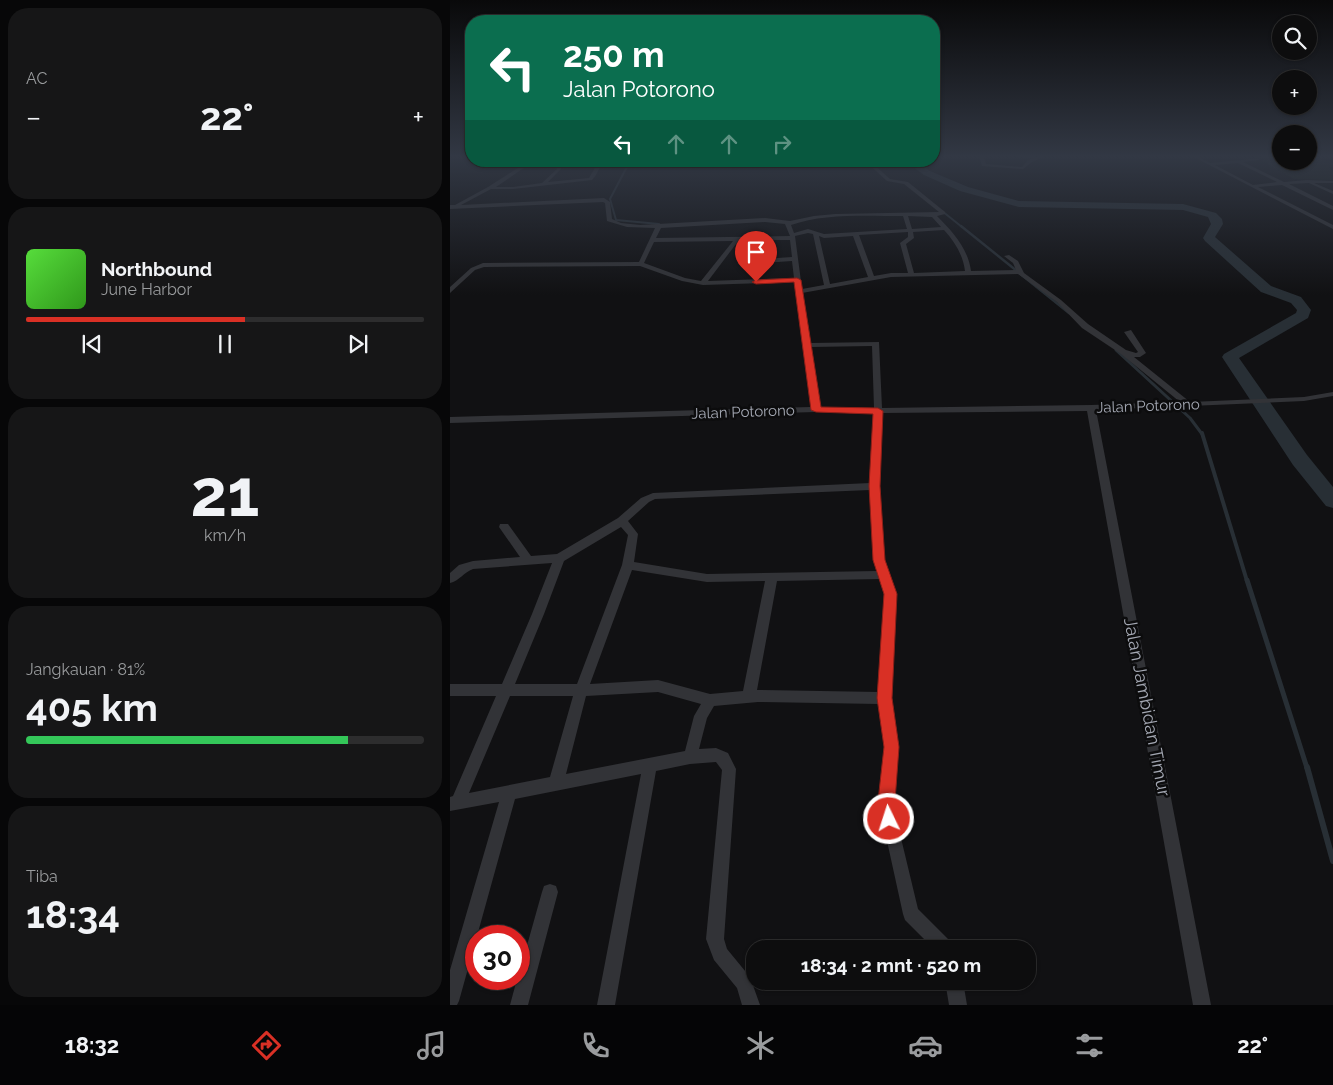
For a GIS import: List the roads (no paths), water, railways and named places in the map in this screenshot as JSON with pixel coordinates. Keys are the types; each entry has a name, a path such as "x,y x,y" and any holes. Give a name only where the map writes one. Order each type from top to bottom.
{"street":[{"path":"451,207 558,202"},
{"path":"607,202 609,220 630,226 659,226 765,220 790,223 804,220 943,213 929,202"},
{"path":"1283,202 1333,227"},
{"path":"1321,202 1333,208"},
{"path":"905,214 910,230 910,238 903,243 911,274"},
{"path":"933,215 946,228 964,253 968,274"},
{"path":"804,220 808,231"},
{"path":"790,223 788,227 793,236 797,280 816,410"},
{"path":"641,264 659,226"},
{"path":"653,240 793,236 808,231 824,236 856,235 946,228"},
{"path":"816,234 828,287"},
{"path":"856,235 871,278"},
{"path":"703,283 737,239"},
{"path":"1007,256 1020,267 1017,272"},
{"path":"763,261 795,259"},
{"path":"450,291 473,269 483,265 641,264 684,280 703,283 797,280"},
{"path":"800,291 871,278 911,274 1017,272 1059,301 1085,326 1124,352 1186,405"},
{"path":"1124,352 1137,355 1142,353 1128,332"},
{"path":"807,344 876,344 878,411 875,486 879,560 890,594 884,698 892,747 887,809 908,906 916,920 939,940"},
{"name":"Jalan Potorono","path":"450,420 816,410 878,411 1169,406 1269,401 1333,394"},
{"name":"Jalan Jambidan Timur","path":"1091,408 1202,1005"},
{"path":"450,579 462,568 473,565 527,559 559,558 622,521 645,500 659,495 875,486"},
{"path":"556,783 581,690 628,565 633,534 622,521"},
{"path":"504,527 527,559"},
{"path":"454,803 507,688 559,558"},
{"path":"628,565 696,577 884,575"},
{"path":"749,696 772,577"},
{"path":"450,690 507,688 581,690 664,686 710,700 749,696 884,698"},
{"path":"690,757 701,716 710,700"},
{"path":"454,803 690,757 716,755 723,758 729,769 715,939 720,954 744,983 751,1005"},
{"path":"606,1005 650,765"},
{"path":"450,1000 509,792"},
{"path":"519,1005 550,892"},
{"path":"956,990 958,1005"}],"waterway":[{"path":"611,202 616,220 659,224"},
{"path":"1011,202 1019,204 1183,207 1212,215 1216,219 1217,224 1209,238 1266,289 1296,300 1304,310 1303,315 1230,357 1300,460 1333,501"},
{"path":"942,211 962,227"},
{"path":"961,226 1069,313"},
{"path":"1116,350 1190,418 1202,434"},
{"path":"1202,433 1247,581"},
{"path":"1247,580 1307,768"},
{"path":"1307,767 1333,861"}]}
